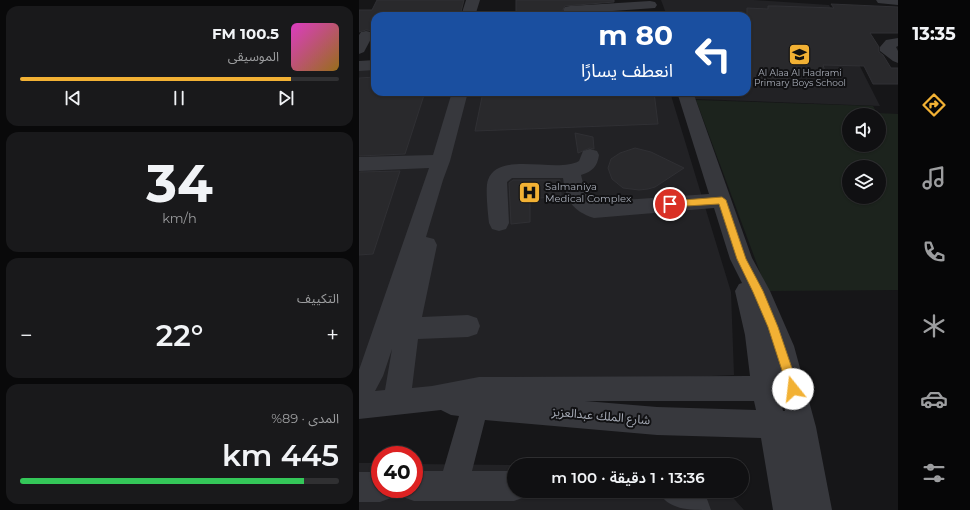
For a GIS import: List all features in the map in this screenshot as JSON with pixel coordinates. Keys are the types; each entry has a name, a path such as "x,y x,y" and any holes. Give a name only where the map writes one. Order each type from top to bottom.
{"street":[{"path":"469,12 473,0"},
{"path":"478,12 480,0"},
{"path":"883,0 898,1"},
{"path":"570,10 654,6"},
{"path":"359,49 366,35"},
{"path":"898,42 891,43 888,47 889,51 898,58"},
{"path":"359,66 371,65"},
{"path":"397,402 419,226 433,180 441,161 459,96"},
{"path":"686,96 741,259 757,335 771,424 783,476 788,510"},
{"path":"499,223 497,180 502,174 512,171 571,171 583,167 590,159 590,155"},
{"path":"359,164 441,161"},
{"path":"359,394 370,376 414,265 436,202 441,161"},
{"path":"571,171 579,201 587,208 594,210 722,200"},
{"path":"741,259 758,291 773,327 793,389 802,427 817,510"},
{"path":"407,330 468,326"},
{"name":"شارع الملك عبدالعزيز","path":"359,406 432,399 477,398 650,388 793,389"},
{"path":"454,485 477,398"},
{"name":"شارع الملك عبدالعزيز","path":"477,398 657,420 771,424 802,427"},
{"path":"423,486 507,486"},
{"path":"359,487 371,487"},
{"path":"685,498 695,510"}],"shaded area":[{"name":"Al Alaa Al Hadrami Primary Boys School","path":"661,0 754,0 829,5 880,106 695,99 694,96 751,96 751,12 666,12"},
{"name":"Salmaniya Medical Complex","path":"371,69 371,96 671,96 731,292 734,375 359,392 359,70"},
{"path":"696,100 873,106 874,108 842,108 842,152 886,152 886,113 898,114 898,290 767,291"},
{"path":"359,463 371,463 371,498 423,498 423,464 507,465 507,498 733,498 744,510 359,510"}],"building":[{"path":"377,0 464,0 461,12 371,12 371,31 359,32 359,10 372,10"},
{"path":"516,0 614,0 614,2 565,6 562,11 563,12 516,12"},
{"path":"831,4 898,7 898,33 870,33 879,47 879,52 883,55 891,68 898,68 898,84 873,84 864,66 823,65 827,77 787,74 788,81 751,79 751,12 747,12 747,8 768,9 768,6 776,6 834,8"},
{"path":"371,77 371,96 424,96 405,154 359,156 359,78"},
{"path":"482,96 654,96 658,124 475,131"},
{"path":"575,133 593,137 594,149 590,148 578,153"},
{"path":"635,148 651,152 684,168 655,187 639,190 623,188 612,179 608,168 611,159 620,153"},
{"path":"400,171 373,254 359,255 359,172"},
{"path":"513,180 560,180 561,196 530,199 530,222 511,224 509,183"}],"place":[{"name":"Al Alaa Al Hadrami Primary Boys School","path":"800,54"},
{"name":"Salmaniya Medical Complex","path":"530,192"}],"route":[{"path":"670,204 722,200 741,259 758,291 781,346 793,389"}]}
